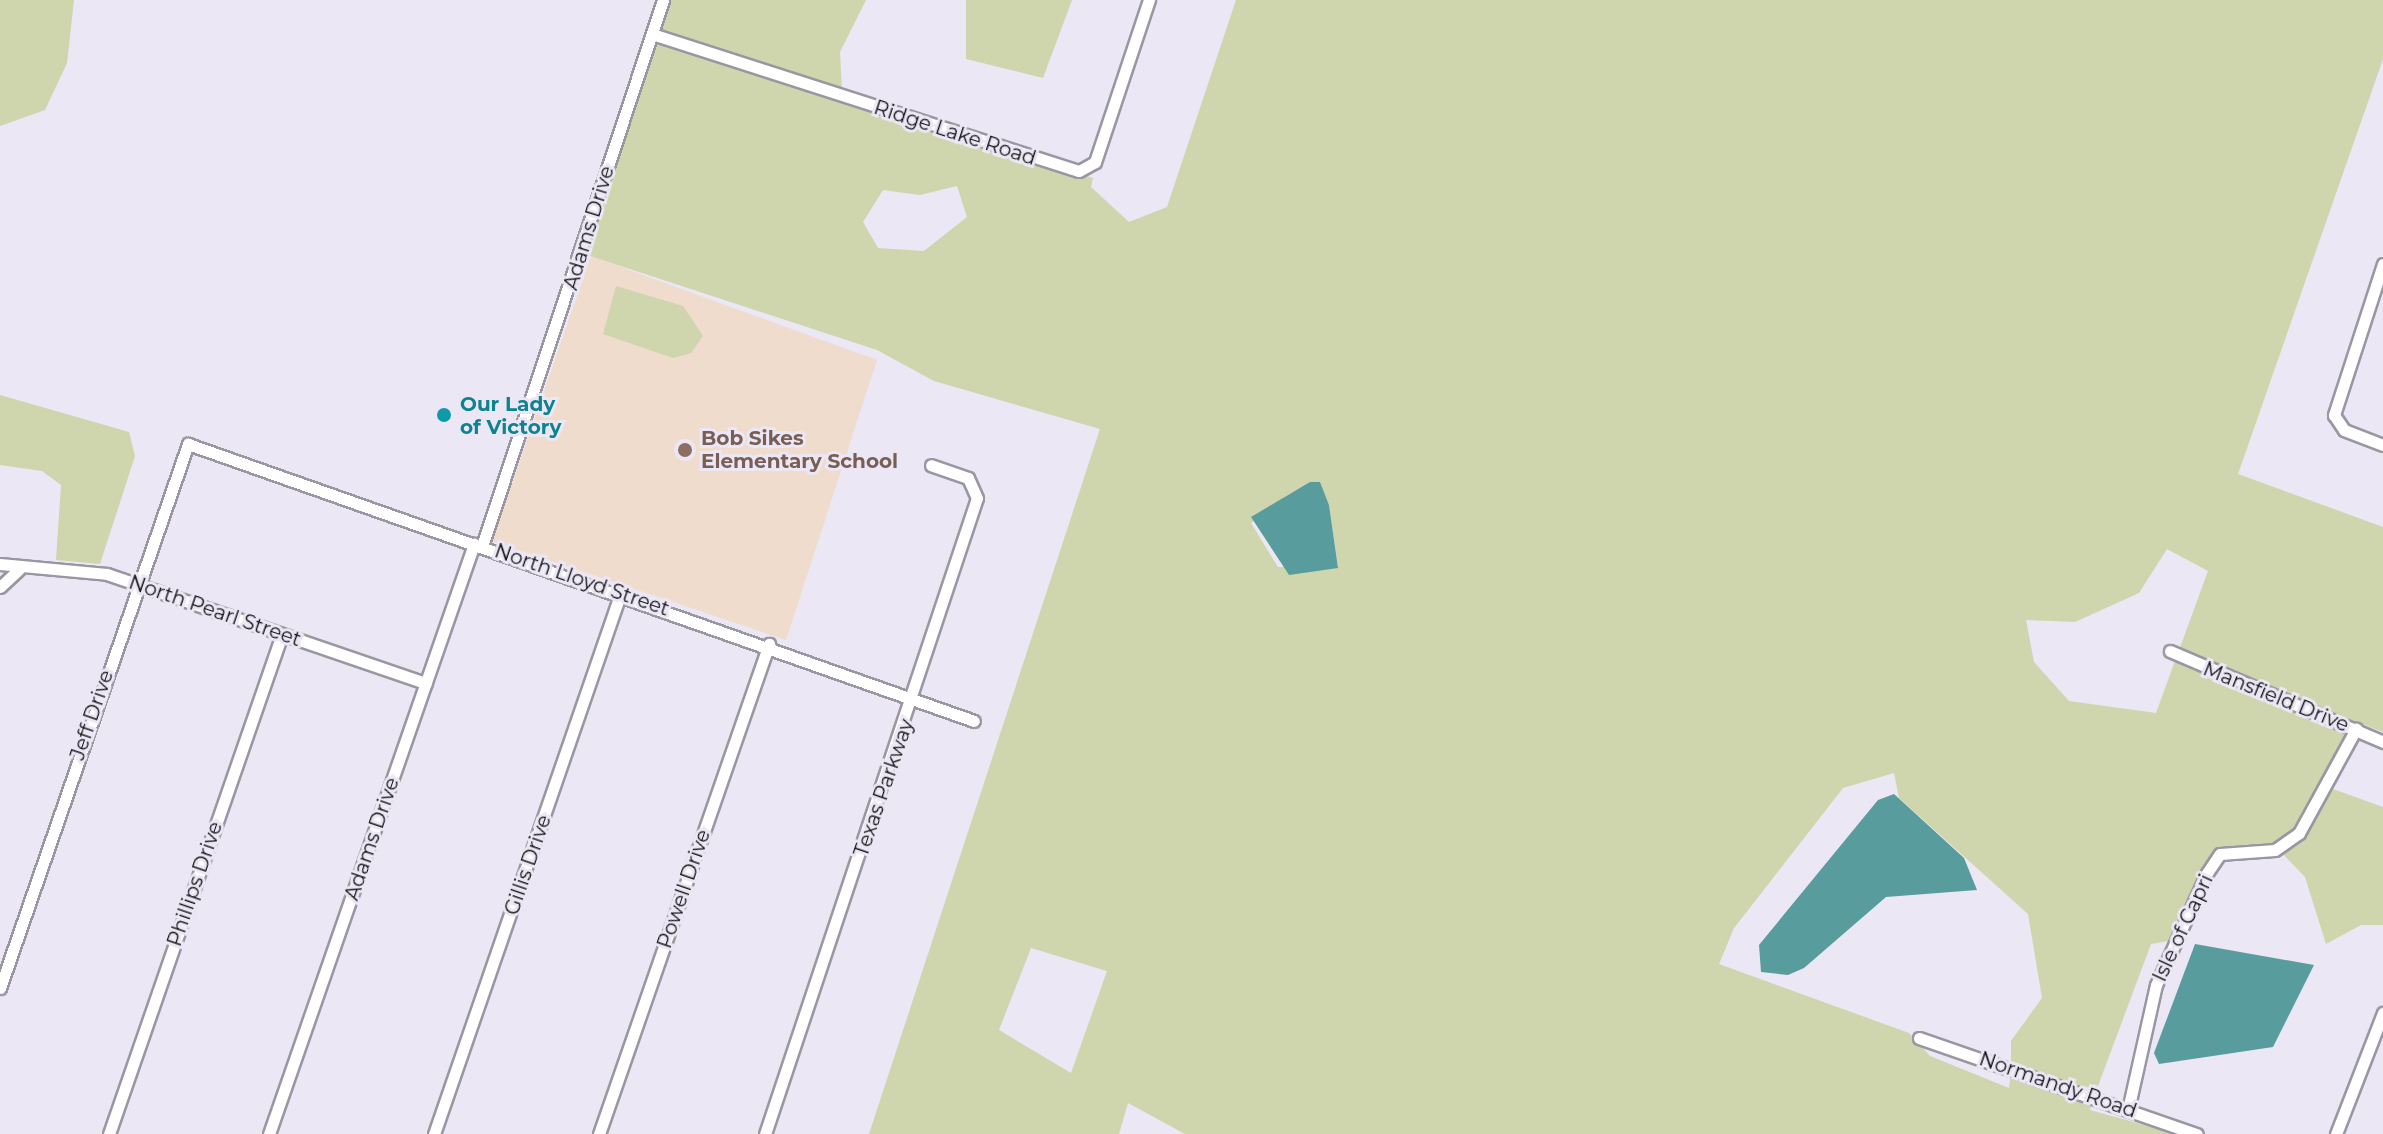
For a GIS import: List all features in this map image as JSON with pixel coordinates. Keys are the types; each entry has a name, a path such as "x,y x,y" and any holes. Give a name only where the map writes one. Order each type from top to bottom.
{"street":[{"name":"Adams Drive","path":"269,1134 426,683 478,545 663,0"},
{"name":"Ridge Lake Road","path":"652,34 1079,171 1095,162 1149,0"},
{"path":"2383,264 2334,415 2344,430 2383,445"},
{"name":"North Lloyd Street","path":"188,444 769,644 974,721"},
{"name":"Jeff Drive","path":"0,988 137,583 188,444"},
{"name":"Texas Parkway","path":"765,1134 914,696 977,498 968,478 931,465"},
{"name":"North Pearl Street","path":"0,564 19,569 96,571 426,683"},
{"path":"0,587 19,569"},
{"name":"Gillis Drive","path":"434,1134 620,595"},
{"name":"Phillips Drive","path":"109,1134 282,634"},
{"name":"Powell Drive","path":"599,1134 769,644"},
{"name":"Mansfield Drive","path":"2170,651 2383,742"},
{"name":"Isle of Capri","path":"2128,1110 2156,985 2207,873 2220,854 2268,852 2299,833 2356,729"},
{"path":"2336,1134 2383,1013"},
{"name":"Normandy Road","path":"1919,1038 2197,1134"}],"shaded area":[{"path":"0,0 74,0 67,63 45,110 0,126"},
{"path":"668,0 866,0 840,52 842,91 658,32"},
{"path":"966,0 1072,0 1043,78 966,59"},
{"path":"1236,0 2383,0 2383,59 2238,474 2383,527 2383,732 2178,653 2208,571 2167,549 2139,593 2075,622 2026,620 2034,662 2069,701 2156,713 2175,661 2348,730 2297,828 2271,846 2218,849 2175,940 2151,944 2095,1094 2011,1064 2011,1041 2042,998 2028,914 1899,798 1894,773 1843,788 1734,928 1719,964 1909,1033 1930,1056 2009,1088 2011,1073 2092,1102 2090,1110 2177,1134 1185,1134 1128,1103 1119,1134 869,1134 1100,429 934,381 877,350 587,255 616,161 655,40 1093,178 1091,187 1129,222 1167,207","holes":["957,186 967,217 924,251 878,248 863,222 883,190 920,195","1310,482 1320,482 1329,505 1338,567 1278,567 1251,523","1031,948 1107,971 1071,1073 999,1030"]},
{"name":"Bob Sikes Elementary School","path":"591,256 877,360 786,640 492,541"},
{"path":"616,286 683,306 703,336 691,353 673,358 603,334"},
{"path":"0,395 129,432 135,456 100,564 56,560 61,485 42,471 0,465"},
{"path":"1310,482 1320,482 1329,505 1338,568 1289,575 1251,517"},
{"path":"2333,789 2383,807 2383,925 2361,925 2326,944 2305,877 2281,852 2303,837"},
{"path":"1894,794 1964,858 1977,890 1886,897 1804,968 1788,975 1761,972 1759,945 1878,800"},
{"path":"2195,944 2314,965 2273,1047 2159,1064 2154,1053"}],"place":[{"name":"Our Lady of Victory","path":"444,415"},
{"name":"Bob Sikes Elementary School","path":"685,450"}]}
